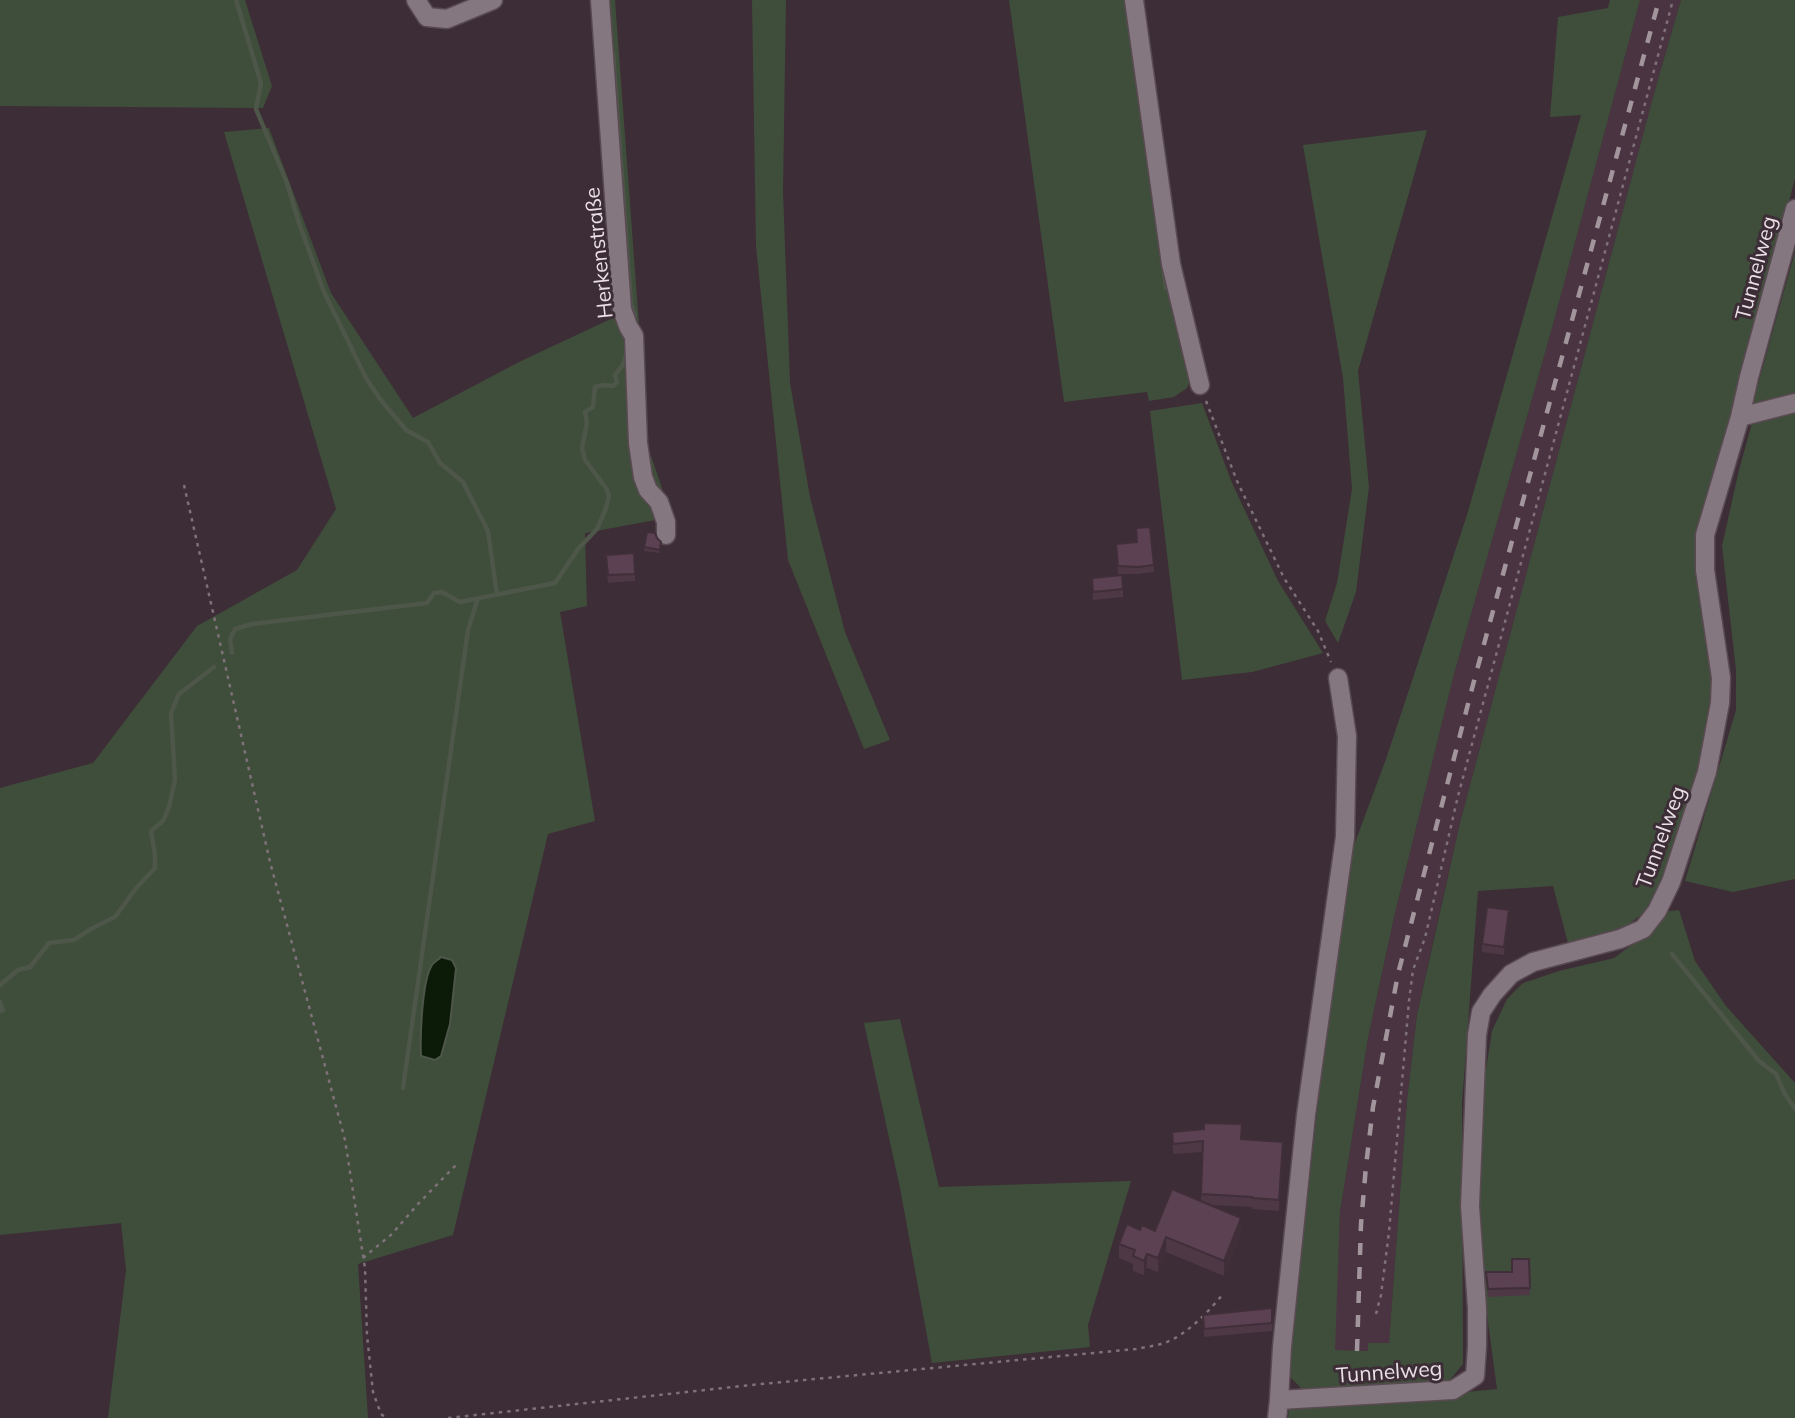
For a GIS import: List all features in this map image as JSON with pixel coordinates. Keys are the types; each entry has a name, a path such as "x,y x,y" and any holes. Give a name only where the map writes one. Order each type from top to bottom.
{"street":[{"path":"416,0 427,17 447,19 493,0"},
{"name":"Herkenstraße","path":"600,0 622,309 634,336 638,443 643,477 648,490 659,502 666,522 666,535"},
{"path":"1134,0 1171,264 1200,385"},
{"name":"Tunnelweg","path":"1278,1409 1452,1390 1475,1376 1477,1308 1470,1206 1476,1035 1481,1012 1511,974 1533,961 1620,939 1643,929 1657,911 1671,882 1707,772 1720,703 1721,678 1705,570 1705,535 1740,417 1795,209"},
{"path":"1740,417 1795,403"},
{"path":"1278,1409 1306,1115 1345,837 1347,736 1338,678"}],"path":[{"path":"1376,1314 1389,1232 1413,970 1425,938 1458,796 1673,0"},
{"path":"1200,385 1237,481 1284,578 1318,631 1338,678"},
{"path":"184,485 270,863 345,1140 363,1258 373,1392 386,1418"},
{"path":"363,1258 392,1234 456,1165"},
{"path":"448,1418 724,1388 1136,1349 1166,1343 1174,1338 1210,1310 1224,1293"}],"shaded area":[{"path":"0,0 245,0 272,86 263,108 0,106"},
{"path":"603,0 615,0 648,447 672,517 585,533 587,606 560,612 595,821 548,834 453,1235 358,1264 368,1418 108,1418 126,1270 121,1223 0,1235 0,788 93,763 197,626 297,570 336,509 224,132 269,128 331,293 413,418 521,361 615,317 639,337 625,306"},
{"path":"752,0 786,0 783,191 790,383 810,497 845,632 890,740 864,749 788,560 756,246"},
{"path":"1009,0 1129,0 1191,377 1187,388 1174,397 1149,401 1147,392 1064,402"},
{"path":"1610,0 1640,0 1552,328 1453,678 1394,917 1368,1038 1340,1212 1335,1350 1368,1351 1368,1343 1389,1343 1407,1101 1417,1015 1460,823 1681,0 1795,0 1795,178 1731,429 1707,504 1713,702 1709,729 1660,891 1641,915 1617,933 1568,943 1553,886 1478,891 1462,1103 1463,1364 1450,1380 1308,1395 1288,1375 1343,875 1386,759 1467,515 1581,115 1550,117 1558,17 1608,8"},
{"path":"1640,0 1681,0 1460,823 1433,941 1417,1015 1407,1101 1389,1343 1368,1351 1334,1350 1340,1212 1368,1038 1394,917 1453,678 1552,328"},
{"path":"1427,130 1358,371 1369,487 1356,592 1338,643 1325,621 1337,583 1352,489 1343,378 1303,145"},
{"path":"1795,252 1795,397 1751,409"},
{"path":"1202,403 1232,483 1278,581 1323,653 1252,672 1182,680 1150,411"},
{"path":"1795,411 1795,879 1733,892 1685,881 1736,710 1736,670 1722,546 1752,423"},
{"path":"1679,910 1695,961 1726,1006 1795,1083 1795,1418 1288,1418 1289,1409 1497,1389 1479,1255 1478,1206 1481,1102 1492,1031 1507,999 1523,983 1614,958 1649,932 1664,912"},
{"path":"441,957 452,960 456,968 450,1024 441,1056 435,1060 421,1056 421,1022 429,972"},
{"path":"900,1019 939,1187 1131,1181 1088,1325 1090,1347 932,1363 900,1188 864,1023"}],"building":[{"path":"1150,527 1154,565 1118,566 1116,544 1137,542 1136,528"},
{"path":"647,532 655,533 661,542 660,550 644,547"},
{"path":"634,553 635,574 608,575 606,555"},
{"path":"1122,575 1123,589 1093,592 1092,578"},
{"path":"1487,907 1509,910 1504,947 1482,944"},
{"path":"1204,1123 1242,1124 1241,1139 1283,1142 1279,1200 1201,1194 1203,1141 1173,1144 1172,1132 1204,1129"},
{"path":"1172,1189 1241,1218 1224,1261 1166,1237 1158,1258 1147,1254 1144,1261 1133,1256 1135,1250 1119,1244 1127,1224 1140,1230 1142,1225 1155,1231"},
{"path":"1512,1259 1529,1259 1530,1288 1488,1289 1486,1272 1512,1272"},
{"path":"1272,1308 1272,1323 1204,1329 1203,1315"}],"waterway":[{"path":"236,0 261,83 256,109 287,183 324,292 366,378 380,399 406,430 428,442 440,463 463,482 488,531 497,595"},
{"path":"613,53 631,304 635,316"},
{"path":"1163,265 1166,288"},
{"path":"232,653 230,639 235,629 252,624 427,603 434,593 442,592 460,602 555,583 578,549 597,529 605,511 609,496 585,460 582,448 587,423 585,412 593,407 595,387 613,386 617,382 615,375 623,365 628,349"},
{"path":"403,1088 468,630 478,598"},
{"path":"0,985 18,970 30,967 49,943 74,940 115,917 155,868 151,831 163,821 175,780 171,713 179,694 214,667"},
{"path":"1672,954 1759,1061 1776,1074 1795,1109"},
{"path":"0,1002 3,1010 0,1011"}],"railway":[{"path":"1357,1351 1361,1224 1366,1166 1373,1107 1398,974 1474,681 1659,0"}]}
